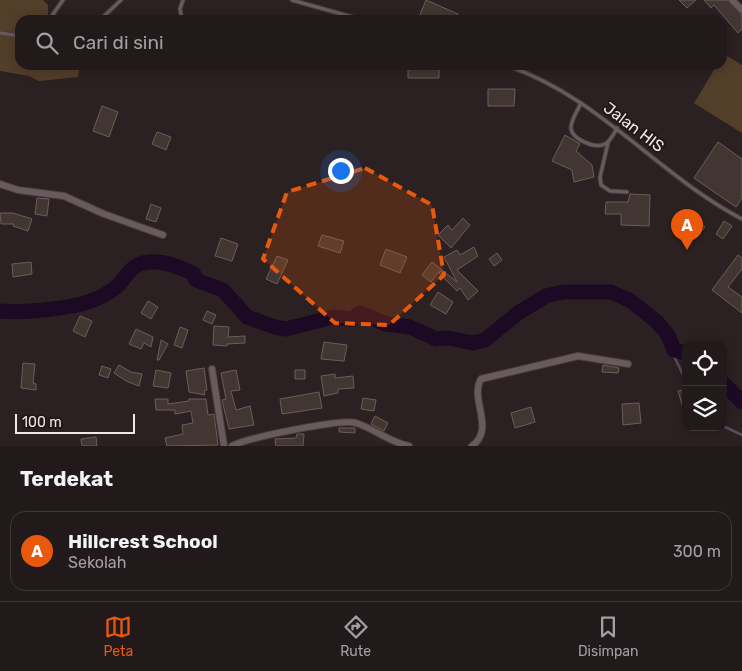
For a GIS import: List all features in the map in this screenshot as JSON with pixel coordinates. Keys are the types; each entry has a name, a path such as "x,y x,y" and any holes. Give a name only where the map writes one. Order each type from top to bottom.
{"street":[{"path":"732,0 742,10"},
{"path":"0,184 18,190 64,196 104,214 163,235"},
{"path":"472,446 479,439 483,425 479,400 481,379 578,356 628,364"},
{"path":"212,369 224,446"},
{"path":"232,446 257,436 352,422 394,444 409,446"}],"lane":[{"path":"52,15 63,0"},
{"path":"105,15 121,0"},
{"path":"181,15 182,0"},
{"path":"292,0 345,15"},
{"path":"0,33 15,35"},
{"name":"Jalan HIS","path":"517,70 539,79 581,103 617,128 684,181 742,219"},
{"path":"581,103 572,124 572,132 589,144 601,146 608,142"},
{"path":"617,128 608,142 600,177 601,185 610,191 627,192"}],"highlighted area":[{"path":"365,168 432,205 444,275 389,325 335,323 263,259 287,192"}],"shaded area":[{"path":"0,0 43,0 48,5 48,15 15,15 15,70 79,70 78,77 39,81 29,76 0,71"},
{"path":"727,56 742,65 742,133 694,103 714,70 727,70"}],"building":[{"path":"426,0 458,14 458,15 420,15"},
{"path":"679,0 696,0 687,8"},
{"path":"704,0 727,0 742,15 742,29 738,33 727,20 727,15 723,15 714,5 711,8"},
{"path":"408,70 439,70 439,78 408,78"},
{"path":"488,89 515,89 514,106 488,106"},
{"path":"102,106 118,112 109,137 93,131"},
{"path":"157,132 171,137 166,150 152,144"},
{"path":"565,135 580,144 576,151 592,165 594,177 574,182 572,170 552,161"},
{"path":"718,142 742,159 742,198 736,207 694,178"},
{"path":"630,194 650,195 649,226 621,225 621,214 605,214 606,202 628,202"},
{"path":"37,198 49,199 47,216 35,214"},
{"path":"151,204 161,208 156,222 146,219"},
{"path":"0,213 13,213 32,219 28,231 13,226 14,224 1,224"},
{"path":"463,218 470,225 451,248 438,235 448,225 452,230"},
{"path":"696,219 705,227 696,238 686,230"},
{"path":"724,221 732,226 723,239 716,234"},
{"path":"322,235 344,241 340,253 318,246"},
{"path":"221,238 238,244 232,261 215,256"},
{"path":"474,247 478,256 457,270 478,291 468,300 460,288 457,291 439,273 442,270 457,282 444,257 457,250 460,255"},
{"path":"386,249 407,257 400,273 380,265"},
{"path":"497,253 502,260 494,266 489,259"},
{"path":"738,255 742,258 742,269 728,287 742,297 742,313 712,290"},
{"path":"277,256 288,260 277,284 266,279"},
{"path":"31,262 32,274 13,277 12,264"},
{"path":"432,262 441,269 431,282 422,275"},
{"path":"438,292 453,302 446,314 430,305"},
{"path":"148,301 158,307 151,319 141,313"},
{"path":"207,311 216,315 212,324 203,320"},
{"path":"80,316 92,321 85,337 73,331"},
{"path":"214,326 229,327 228,337 245,336 245,343 227,344 227,346 213,345"},
{"path":"180,327 188,330 182,348 174,345"},
{"path":"136,329 153,337 151,347 144,343 141,349 129,344"},
{"path":"161,340 168,344 159,360 157,360"},
{"path":"324,342 347,345 344,361 321,359"},
{"path":"23,363 35,364 33,383 36,384 36,390 21,388"},
{"path":"119,365 131,372 142,374 139,386 128,382 114,373"},
{"path":"603,365 619,368 618,373 602,372"},
{"path":"102,366 111,369 108,378 99,375"},
{"path":"204,368 207,390 204,391 205,395 189,392 186,371"},
{"path":"156,370 171,373 168,388 153,386"},
{"path":"236,370 240,390 231,391 236,410 250,406 254,425 229,429 222,400 226,399 221,373"},
{"path":"295,370 305,370 305,379 295,379"},
{"path":"335,374 335,378 353,376 354,388 338,389 338,393 324,396 321,376"},
{"path":"682,390 682,404 678,391"},
{"path":"319,392 322,408 282,414 280,399"},
{"path":"363,398 376,400 374,411 361,409"},
{"path":"155,399 168,399 168,404 189,401 189,399 206,399 208,415 214,414 218,445 167,446 165,438 183,434 182,425 193,423 191,411 175,414 175,410 156,410"},
{"path":"639,403 641,423 623,425 622,404"},
{"path":"531,407 535,422 515,428 511,413"},
{"path":"375,416 388,423 384,431 371,424"},
{"path":"339,428 355,428 355,433 339,432"},
{"path":"297,434 304,434 303,446 276,446 275,439 296,438"},
{"path":"96,437 97,446 82,446 81,439"}],"waterway":[{"path":"0,311 46,310 82,304 115,288 136,266 143,263 158,262 188,271 194,274 196,280 223,290 247,317 275,327 286,329 333,317 352,319 360,313 386,324 410,327 436,339 448,338 473,343 485,340 518,313 546,296 563,292 611,292 631,301 657,322 668,335 674,350 682,352"},
{"path":"674,350 673,354 682,373"},
{"path":"726,386 742,402"},
{"path":"727,428 742,435"}],"place":[{"name":"Hillcrest School","path":"687,250"}]}
